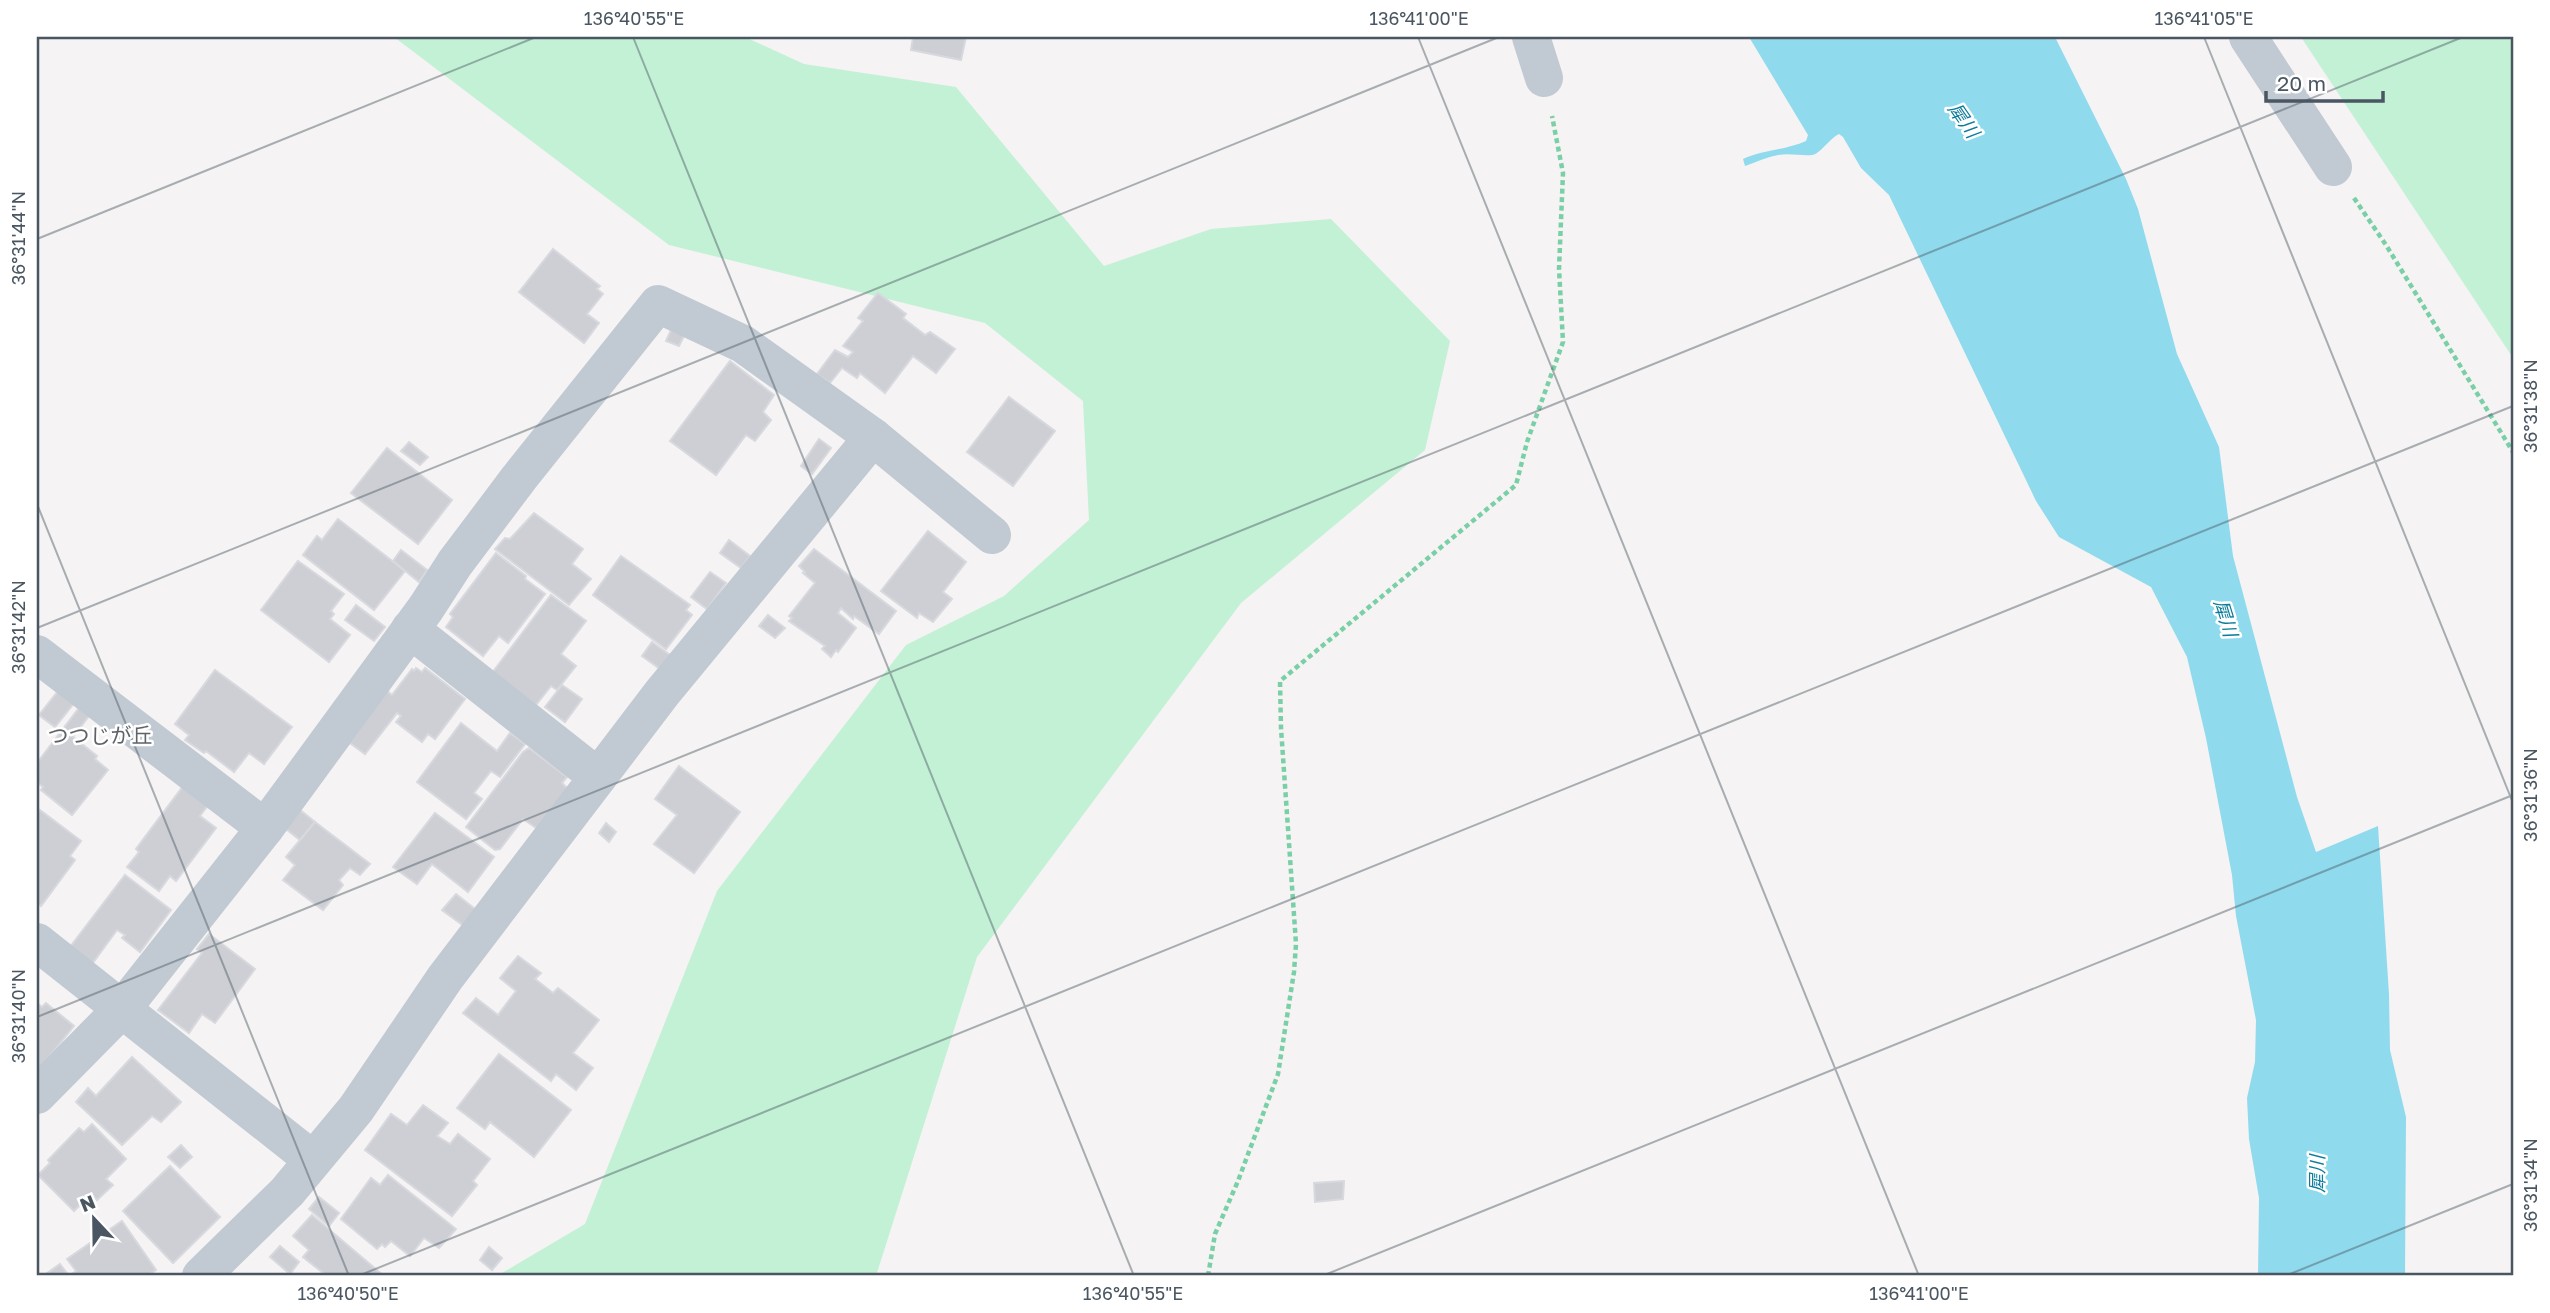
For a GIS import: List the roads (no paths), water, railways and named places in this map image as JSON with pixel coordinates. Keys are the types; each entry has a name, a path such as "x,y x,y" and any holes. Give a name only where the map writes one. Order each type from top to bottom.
{"street":[{"path":"1531,37 1544,78"},
{"path":"2248,37 2333,167"},
{"path":"37,1096 122,1010 265,828 455,563 658,304 743,344 873,437 992,536"},
{"path":"201,1276 287,1192 356,1109 445,978 662,693 873,437"},
{"path":"410,629 598,777"},
{"path":"37,654 265,828"},
{"path":"37,942 313,1160"}],"water":[{"name":"犀川","path":"1749,37 2055,37 2126,179 2138,209 2177,354 2219,447 2233,556 2297,797 2316,852 2378,826 2390,1050 2406,1117 2405,1276 2258,1276 2259,1198 2249,1139 2247,1098 2255,1062 2256,1020 2206,738 2187,657 2151,587 2059,537 2036,501 1889,195 1861,168 1843,137 1839,134 1815,154 1778,155 1745,166 1743,159 1798,144 1806,141 1808,135"}],"district":[{"name":"つつじが丘","path":"100,736"}]}
